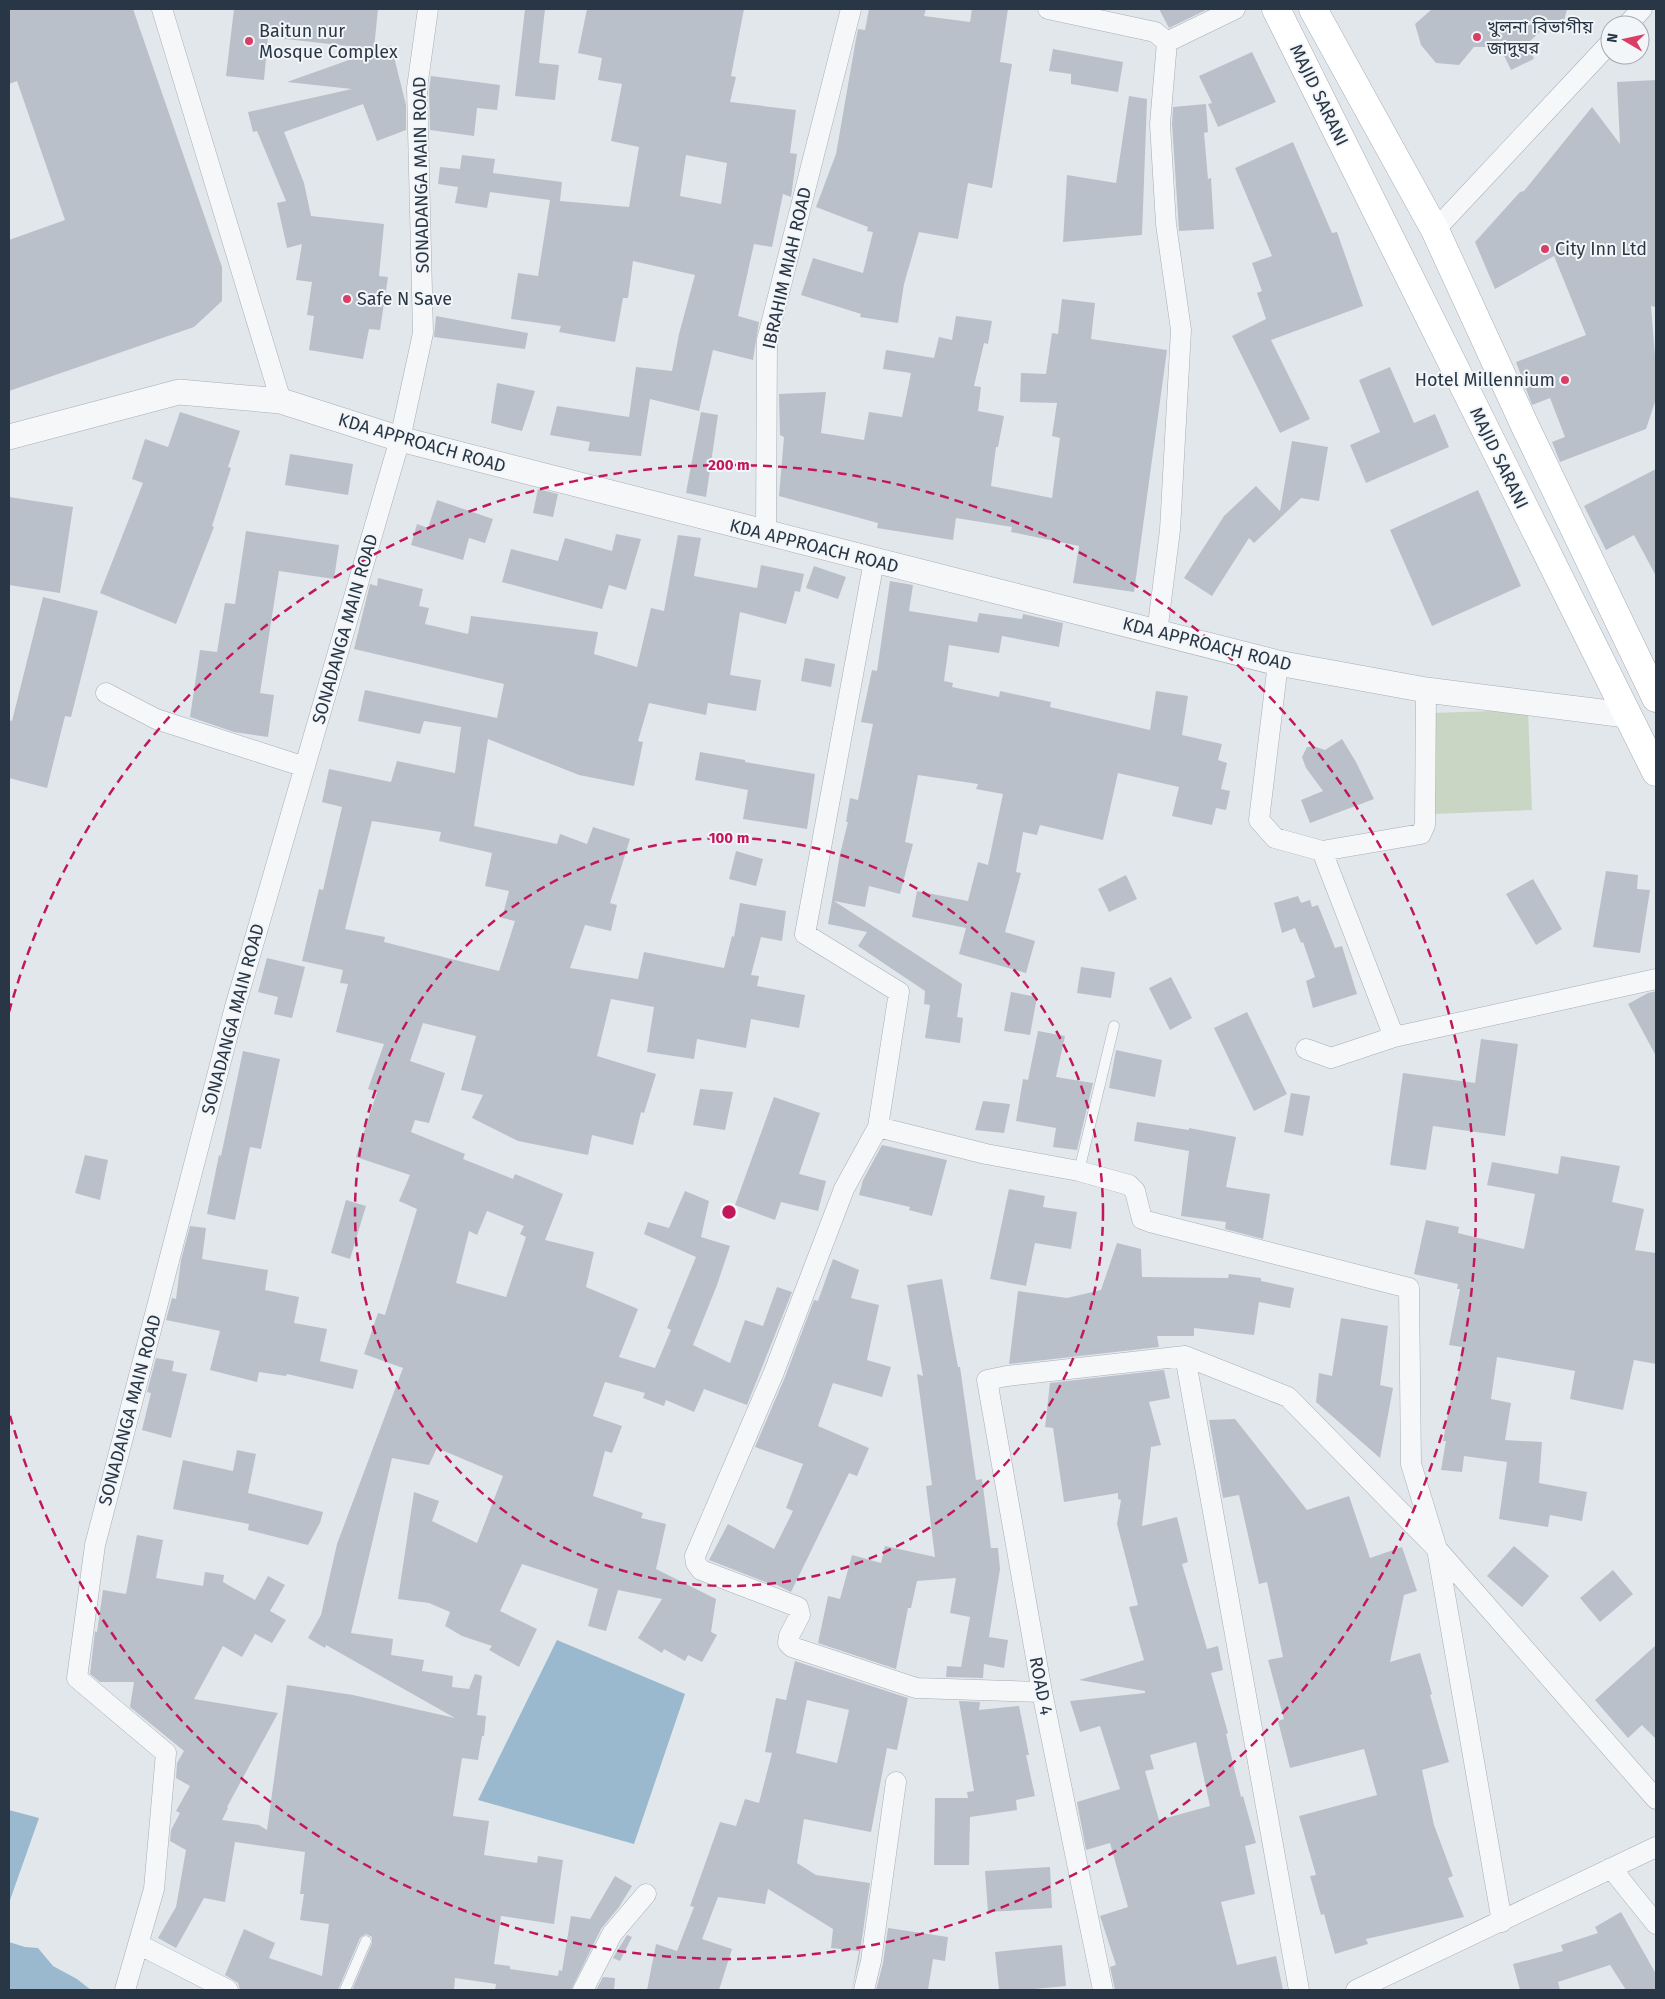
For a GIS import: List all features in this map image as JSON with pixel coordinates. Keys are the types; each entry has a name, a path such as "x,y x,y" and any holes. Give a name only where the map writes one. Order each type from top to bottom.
{"main road":[{"name":"MAJID SARANI","path":"1276,9 1656,772"},
{"name":"MAJID SARANI","path":"1313,9 1435,230 1532,441 1656,698"}],"street":[{"path":"162,9 281,401"},
{"name":"SONADANGA MAIN ROAD","path":"126,1990 154,1890 166,1753 77,1678 94,1554 235,1007 400,439 423,333 417,88 428,9"},
{"name":"IBRAHIM MIAH ROAD","path":"766,533 767,340 851,9"},
{"path":"1048,9 1155,32 1167,42"},
{"path":"1167,42 1235,9"},
{"path":"1157,633 1170,530 1181,330 1166,224 1160,124 1167,42"},
{"path":"1435,230 1600,54"},
{"name":"KDA APPROACH ROAD","path":"9,437 179,392 281,401 400,439 1278,663 1426,690 1626,715"},
{"path":"874,561 805,934 899,992 878,1127 844,1189 774,1372 698,1548 695,1556 696,1563 701,1570 798,1607 800,1615 789,1636 788,1642 792,1648 916,1688 1042,1692"},
{"path":"1278,663 1259,820 1275,838 1322,851 1421,834 1425,825 1426,690"},
{"path":"106,693 156,719 305,767"},
{"path":"1322,851 1394,1037"},
{"path":"1306,1049 1331,1058 1394,1037 1656,979"},
{"path":"878,1127 986,1154 1079,1171 1129,1186 1135,1191 1142,1219 1150,1222 1408,1288 1411,1464 1437,1549 1502,1922"},
{"path":"1185,1356 1288,1397 1437,1549 1656,1800"},
{"path":"1185,1356 1299,1990"},
{"name":"ROAD 4","path":"1103,1990 1042,1692 987,1380 1007,1376 1185,1356"},
{"path":"864,1990 871,1961 896,1782"},
{"path":"1356,1990 1656,1847"},
{"path":"1611,1868 1656,1924"},
{"path":"583,1990 612,1934 646,1894"},
{"path":"140,1945 228,1990"}],"lane":[{"path":"1079,1171 1114,1026"},
{"path":"345,1990 366,1941"}],"green space":[{"path":"1528,710 1532,810 1434,814 1431,713"}],"water":[{"path":"557,1640 685,1694 634,1844 478,1800"},
{"path":"9,1810 39,1818 9,1903"},
{"path":"9,1942 25,1947 38,1948 53,1966 77,1979 91,1990 9,1990"}],"building":[{"path":"9,9 133,9 222,267 222,301 194,327 9,391 9,240 65,220 17,81 9,84"},
{"name":"Baitun nur Mosque Complex","path":"234,9 378,9 374,49 268,37 264,80 226,76"},
{"path":"525,9 545,9 539,63 559,65 555,100 515,96"},
{"path":"587,9 744,9 731,76 736,77 730,102 796,110 790,153 797,154 791,197 783,194 772,247 754,244 738,316 759,322 753,360 713,350 699,411 650,399 641,456 588,451 590,442 550,435 557,406 629,417 636,367 672,371 679,334 695,275 633,261 628,298 623,298 615,342 559,332 561,326 511,319 518,273 538,276 550,200 490,192 487,208 455,203 458,187 438,184 440,167 460,169 462,155 495,159 493,173 562,182 560,201 629,207 639,147 611,141 622,84 598,80 602,58 578,53","holes":["686,155 727,163 721,204 680,196"]},
{"path":"869,9 926,9 924,16 970,22 972,9 1008,9 1000,62 1012,64 992,188 968,183 958,239 919,232 904,284 898,323 860,317 861,314 801,295 813,258 863,273 873,232 867,231 868,227 816,207 836,154 858,29 865,30"},
{"path":"1159,9 1208,9 1169,28"},
{"name":"খুলনা বিভাগীয় জাদুঘর","path":"1432,9 1567,9 1562,30 1546,26 1528,43 1534,59 1511,70 1500,47 1474,47 1459,65 1436,63 1421,45 1415,24"},
{"path":"391,45 406,105 406,130 377,141 363,104 284,132 304,183 311,216 384,224 379,276 388,277 380,330 369,329 363,359 309,350 314,316 307,315 312,282 296,280 302,244 287,248 277,203 286,201 257,131 253,132 248,112 352,89 287,82"},
{"path":"1053,49 1123,62 1118,92 1071,84 1071,74 1049,71"},
{"path":"1252,52 1276,102 1218,127 1208,104 1212,103 1199,76"},
{"path":"431,76 500,85 497,110 477,108 474,136 430,130 429,89"},
{"path":"1656,80 1656,307 1651,306 1656,368 1656,399 1646,429 1560,462 1552,442 1565,437 1550,398 1532,405 1516,362 1586,335 1554,256 1495,289 1475,242 1520,192 1524,191 1592,107 1620,144 1617,82"},
{"path":"1129,96 1147,99 1142,235 1063,242 1067,175 1116,183"},
{"path":"1206,104 1208,132 1204,133 1208,179 1211,178 1214,229 1179,231 1172,124 1173,107"},
{"path":"1293,142 1332,233 1337,232 1363,306 1271,340 1310,419 1280,433 1232,336 1266,319 1257,293 1262,291 1252,263 1272,256 1235,168"},
{"path":"1062,299 1095,303 1091,339 1167,350 1134,592 1073,583 1079,546 1011,532 1012,527 956,518 953,540 877,528 878,523 779,496 784,437 780,435 779,394 826,392 821,433 864,440 869,412 902,417 911,373 883,369 886,350 934,358 939,337 952,340 956,316 992,321 988,344 984,343 974,386 981,387 978,411 1004,416 998,447 996,447 991,486 1052,498 1060,438 1052,436 1057,403 1020,402 1021,373 1046,374 1052,333 1058,334"},
{"path":"436,316 528,333 525,349 434,337"},
{"path":"1390,367 1414,423 1435,414 1449,447 1366,483 1350,445 1380,432 1359,380"},
{"path":"497,383 535,391 522,431 491,423"},
{"path":"180,412 240,431 228,467 231,468 212,526 214,527 176,624 100,593 143,483 132,479 145,439 168,447"},
{"path":"701,412 718,415 706,497 686,493"},
{"path":"1292,441 1328,447 1319,501 1301,498 1254,543 1249,538 1212,596 1184,578 1224,516 1256,486 1280,511"},
{"path":"290,454 353,464 348,495 285,485"},
{"path":"1656,469 1656,576 1634,535 1606,550 1584,506"},
{"path":"538,489 558,494 553,517 533,513"},
{"path":"1478,490 1521,586 1432,626 1390,530"},
{"path":"9,497 73,507 60,593 9,585"},
{"path":"437,500 493,519 485,543 469,538 463,560 411,545 417,524 428,528"},
{"path":"246,531 339,545 334,579 279,571 260,693 274,695 268,737 234,732 190,717 200,650 217,652 225,603 235,604"},
{"path":"616,534 641,539 626,590 609,585 602,609 502,582 511,549 558,561 565,538 612,551"},
{"path":"678,535 701,538 694,576 757,588 761,565 804,574 800,592 795,591 786,624 740,612 730,675 761,680 756,711 708,703 706,715 649,703 638,741 643,742 634,786 579,775 488,739 474,826 557,844 560,834 587,844 593,827 630,839 610,903 617,905 611,931 585,925 570,968 638,979 644,952 724,968 732,936 734,937 740,903 786,911 782,941 761,937 751,975 759,976 757,986 805,995 799,1028 751,1019 746,1048 697,1039 694,1059 647,1052 654,1007 611,999 597,1056 656,1074 644,1113 641,1112 633,1145 592,1135 588,1155 518,1141 472,1118 483,1095 461,1090 476,1036 423,1023 410,1061 445,1073 429,1123 415,1120 411,1132 465,1154 463,1159 513,1179 515,1174 563,1194 545,1240 594,1252 586,1287 638,1309 619,1357 655,1368 671,1330 667,1328 696,1257 644,1234 648,1222 669,1228 685,1191 709,1201 701,1237 730,1246 693,1345 730,1363 745,1320 763,1326 777,1287 792,1292 747,1405 704,1389 694,1412 666,1400 664,1406 643,1398 645,1393 605,1382 593,1416 622,1426 612,1453 605,1451 593,1496 643,1513 641,1518 666,1524 656,1569 716,1599 711,1632 717,1635 702,1662 688,1655 685,1661 664,1649 662,1653 638,1638 662,1599 618,1590 606,1631 588,1626 598,1589 522,1564 500,1611 537,1629 519,1667 489,1650 492,1646 462,1636 445,1626 450,1612 429,1603 398,1599 414,1492 439,1501 432,1521 477,1543 503,1476 437,1448 429,1465 392,1458 351,1633 393,1639 391,1655 424,1660 422,1671 453,1676 452,1687 469,1689 475,1674 482,1676 477,1715 486,1716 484,1736 482,1736 478,1760 462,1758 453,1816 489,1821 484,1855 537,1863 538,1856 563,1860 554,1924 501,1916 494,1964 510,1966 510,1969 558,1976 559,1970 562,1971 571,1916 590,1919 615,1876 632,1886 619,1907 601,1929 571,1990 495,1990 496,1984 455,1978 454,1990 352,1990 372,1943 372,1937 366,1934 360,1938 338,1990 240,1990 238,1983 225,1975 244,1929 275,1943 269,1958 322,1976 329,1924 300,1920 304,1894 300,1894 305,1852 235,1842 225,1902 204,1898 176,1948 158,1938 176,1907 186,1850 170,1841 171,1830 180,1813 176,1811 190,1786 176,1778 177,1763 184,1751 130,1707 134,1682 100,1682 90,1674 95,1631 97,1632 103,1590 126,1594 137,1535 163,1540 156,1578 203,1586 205,1572 224,1575 223,1582 255,1600 268,1576 285,1585 270,1611 286,1620 272,1643 255,1634 242,1657 223,1646 194,1699 278,1713 227,1807 222,1820 259,1825 267,1830 287,1685 353,1695 455,1718 326,1645 325,1648 308,1638 321,1615 337,1544 403,1368 364,1354 378,1313 385,1315 417,1209 399,1201 410,1175 356,1157 377,1092 368,1089 384,1044 336,1032 348,984 340,983 343,970 302,961 319,889 323,890 342,807 322,802 329,769 391,782 397,761 455,773 461,727 424,721 420,734 358,721 365,690 497,718 504,684 354,649 370,584 377,586 378,578 423,589 419,606 429,608 425,624 468,634 471,616 598,632 594,654 637,667 651,608 664,611","holes":["372,821 441,832 439,841 492,853 485,886 509,891 502,918 515,921 499,971 384,942 385,937 345,929","487,1211 524,1226 520,1234 526,1237 506,1297 456,1283 469,1231 477,1235"]},
{"path":"814,566 846,577 838,599 806,588"},
{"path":"890,581 913,585 909,611 977,622 979,613 1022,619 1023,614 1063,623 1059,647 1002,636 999,653 949,645 944,681 953,683 952,687 999,697 1000,691 1051,702 1050,707 1150,730 1156,691 1188,696 1182,735 1222,744 1218,760 1227,763 1221,789 1230,791 1226,810 1216,808 1212,825 1172,816 1179,787 1118,773 1103,840 1040,825 1037,835 1023,832 1016,872 1021,873 1005,932 1035,941 1026,973 959,954 966,928 912,917 917,891 968,901 978,862 988,865 1003,794 976,789 978,784 918,775 905,842 913,844 900,894 869,886 865,907 834,901 962,984 957,1017 963,1018 960,1043 925,1038 930,1005 924,1004 925,991 858,946 867,932 828,924 840,854 848,822 846,822 850,798 858,800 873,724 861,722 872,670 877,671"},
{"path":"43,597 98,611 71,717 65,716 47,788 9,778 9,720 12,721"},
{"path":"805,658 835,664 831,687 801,681"},
{"path":"1342,739 1356,762 1374,799 1310,823 1301,800 1323,791 1306,768 1302,757 1307,747 1325,750"},
{"path":"700,752 815,774 807,829 743,819 748,790 695,780"},
{"path":"736,851 763,859 756,886 729,879"},
{"path":"1606,871 1638,875 1637,889 1650,890 1640,953 1593,947"},
{"path":"1126,875 1137,899 1109,912 1098,889"},
{"path":"1533,879 1562,929 1536,945 1506,894"},
{"path":"1298,896 1301,903 1310,900 1312,907 1318,905 1335,948 1342,946 1357,994 1313,1008 1306,981 1315,977 1303,942 1301,943 1295,928 1282,933 1274,903"},
{"path":"267,958 305,967 292,1018 274,1014 278,997 258,992"},
{"path":"1081,967 1115,972 1111,998 1077,993"},
{"path":"1171,977 1192,1018 1170,1030 1149,988"},
{"path":"1656,991 1656,1056 1628,1004 1648,993"},
{"path":"1011,992 1037,997 1030,1035 1004,1031"},
{"path":"1247,1012 1287,1094 1254,1111 1214,1028"},
{"path":"1038,1031 1065,1036 1056,1077 1093,1083 1077,1150 1053,1147 1056,1128 1016,1121 1023,1079 1028,1080"},
{"path":"1481,1039 1518,1044 1505,1136 1433,1126 1426,1170 1390,1165 1403,1073 1475,1083"},
{"path":"1116,1050 1162,1060 1155,1097 1109,1088"},
{"path":"243,1051 280,1059 261,1149 250,1147 235,1220 207,1214"},
{"path":"700,1089 733,1092 725,1130 693,1125"},
{"path":"1291,1093 1310,1096 1303,1136 1284,1132"},
{"path":"774,1097 820,1113 799,1174 826,1181 818,1211 781,1202 775,1220 735,1205"},
{"path":"983,1101 1010,1104 1004,1133 975,1130"},
{"path":"1137,1122 1189,1130 1189,1128 1236,1137 1226,1187 1270,1194 1263,1239 1225,1229 1226,1222 1181,1216 1189,1151 1134,1141"},
{"path":"882,1145 947,1160 932,1216 909,1210 910,1207 859,1195 863,1180"},
{"path":"85,1155 108,1160 100,1200 75,1193"},
{"path":"1561,1156 1620,1166 1612,1202 1644,1209 1635,1250 1656,1253 1656,1364 1634,1360 1623,1410 1570,1399 1575,1371 1497,1357 1491,1399 1511,1403 1505,1440 1542,1442 1539,1483 1587,1492 1582,1521 1550,1515 1548,1527 1499,1519 1507,1462 1464,1456 1462,1472 1441,1470 1446,1441 1443,1441 1452,1392 1455,1392 1462,1347 1449,1345 1460,1289 1457,1289 1458,1284 1414,1274 1426,1220 1459,1227 1458,1233 1524,1249 1535,1194 1487,1185 1492,1162 1558,1174"},
{"path":"1009,1189 1045,1196 1043,1207 1077,1212 1071,1249 1035,1243 1026,1286 990,1279"},
{"path":"346,1200 366,1206 350,1259 331,1253"},
{"path":"190,1226 206,1228 202,1259 268,1270 265,1290 299,1297 294,1323 327,1329 320,1361 358,1370 353,1389 287,1374 286,1376 259,1372 257,1382 210,1370 220,1331 166,1320 172,1298 176,1299 181,1260"},
{"path":"1117,1243 1141,1249 1142,1277 1228,1278 1229,1274 1261,1278 1261,1281 1294,1288 1290,1308 1259,1302 1254,1335 1194,1328 1194,1336 1157,1336 1159,1347 1009,1364 1018,1291 1067,1298 1101,1290"},
{"path":"833,1259 859,1270 851,1298 879,1305 867,1360 891,1367 882,1397 833,1383 818,1426 869,1448 857,1476 849,1473 791,1592 773,1583 773,1585 709,1560 728,1524 774,1549 793,1511 786,1508 803,1464 755,1447 785,1377 814,1300 818,1301"},
{"path":"942,1279 958,1367 960,1367 976,1480 982,1479 991,1548 998,1548 1000,1569 989,1637 1008,1640 1004,1668 984,1664 983,1678 946,1677 947,1666 961,1667 970,1617 950,1613 956,1578 917,1581 911,1608 908,1608 896,1669 818,1643 828,1596 840,1599 852,1555 881,1563 885,1546 935,1557 926,1486 932,1485 917,1374 923,1376 907,1285"},
{"path":"1341,1318 1388,1326 1380,1385 1393,1388 1380,1458 1316,1402 1319,1373 1332,1376"},
{"path":"156,1358 174,1361 172,1371 187,1374 171,1438 142,1430 151,1393 147,1392"},
{"path":"1164,1370 1170,1398 1149,1402 1161,1445 1151,1447 1142,1526 1177,1517 1188,1562 1182,1564 1207,1649 1218,1646 1223,1670 1211,1673 1228,1733 1226,1734 1241,1797 1243,1796 1256,1843 1245,1846 1255,1894 1221,1902 1237,1965 1276,1956 1283,1990 1115,1990 1110,1967 1116,1965 1100,1916 1128,1907 1110,1843 1086,1850 1077,1802 1120,1789 1100,1726 1080,1732 1070,1701 1145,1693 1145,1691 1079,1680 1144,1660 1129,1607 1138,1605 1117,1524 1121,1500 1118,1499 1118,1493 1064,1502 1053,1428 1045,1427 1050,1383","holes":["1196,1742 1210,1806 1159,1820 1145,1771 1154,1769 1150,1755"]},
{"path":"1235,1419 1307,1510 1349,1496 1370,1558 1402,1547 1417,1591 1404,1595 1390,1662 1420,1653 1432,1694 1430,1695 1449,1762 1422,1770 1434,1825 1453,1876 1448,1878 1464,1917 1366,1939 1368,1944 1335,1954 1324,1914 1321,1915 1310,1876 1316,1875 1299,1816 1377,1795 1364,1749 1290,1768 1278,1721 1284,1719 1268,1660 1283,1657 1267,1582 1259,1584 1239,1495 1223,1498 1209,1420"},
{"path":"237,1450 256,1454 248,1493 323,1512 320,1523 308,1545 248,1530 249,1524 173,1509 183,1460 233,1471"},
{"path":"1514,1546 1549,1576 1522,1607 1487,1576"},
{"path":"1613,1570 1633,1594 1600,1622 1580,1598"},
{"path":"1656,1645 1656,1739 1642,1725 1628,1738 1595,1700"},
{"path":"795,1661 908,1698 897,1750 887,1748 871,1832 804,1819 797,1863 816,1875 870,1883 859,1959 852,1990 859,1951 831,1948 833,1929 768,1889 765,1904 718,1897 702,1939 732,1949 719,1990 647,1990 656,1944 677,1951 694,1907 690,1906 720,1822 736,1826 745,1799 759,1803 772,1753 765,1752 776,1698 786,1700","holes":["807,1700 849,1710 837,1763 796,1753"]},
{"path":"959,1701 980,1702 979,1710 1019,1706 1029,1755 1026,1755 1035,1796 1016,1800 1017,1810 970,1817 969,1865 934,1865 935,1798 968,1798 967,1792 974,1791"},
{"path":"1050,1867 1052,1908 988,1912 985,1871"},
{"path":"1621,1912 1656,1974 1656,1990 1626,1990 1610,1965 1558,1982 1560,1990 1520,1990 1513,1964 1563,1951 1561,1945 1598,1933 1595,1927"},
{"path":"888,1928 948,1937 945,1961 933,1959 928,1990 876,1990 883,1963"},
{"path":"627,1935 632,1937 620,1961 613,1958"},
{"path":"1062,1945 1066,1986 999,1990 995,1952"},
{"path":"603,1977 615,1978 614,1990 596,1990"}],"place":[{"name":"খুলনা বিভাগীয় জাদুঘর","path":"1477,37"},
{"name":"Baitun nur Mosque Complex","path":"249,41"},
{"name":"City Inn Ltd","path":"1545,249"},
{"name":"Safe N Save","path":"347,299"},
{"name":"Hotel Millennium","path":"1565,380"}]}
